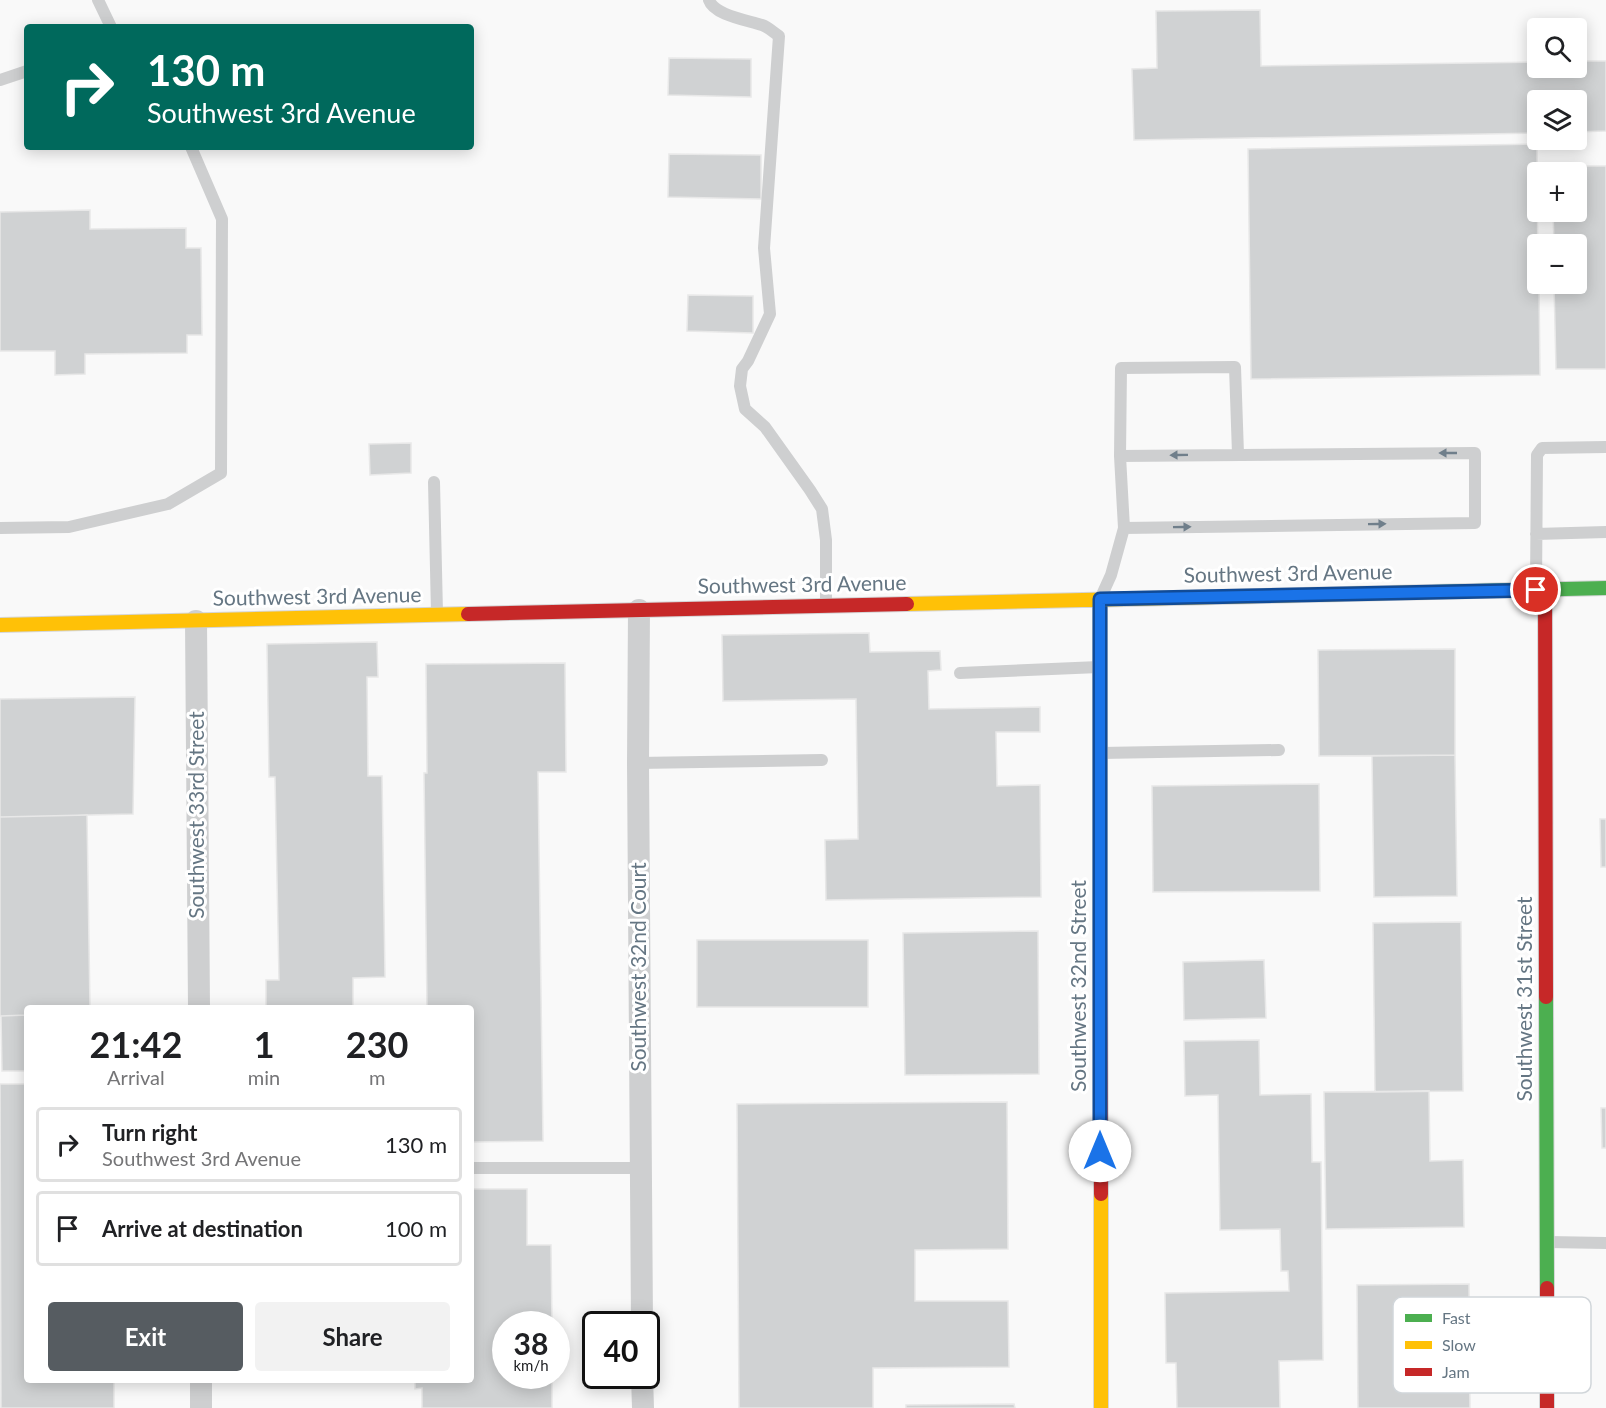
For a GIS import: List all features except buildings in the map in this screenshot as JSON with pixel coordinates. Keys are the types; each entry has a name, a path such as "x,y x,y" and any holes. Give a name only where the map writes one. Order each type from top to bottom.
{"street":[{"name":"Southwest 3rd Avenue","path":"0,625 1606,588"},
{"name":"Southwest 31st Street","path":"1541,590 1546,1297"},
{"name":"Southwest 32nd Street","path":"1100,599 1101,1408"},
{"name":"Southwest 32nd Court","path":"639,610 642,1311"},
{"name":"Southwest 33rd Street","path":"196,621 199,1005"},
{"path":"201,1383 201,1408"},
{"path":"642,1389 643,1408"},
{"name":"Southwest 31st Street","path":"1547,1393 1547,1408"}],"lane":[{"path":"98,0 110,24"},
{"path":"709,0 711,5 724,13 765,26 778,36 764,248 770,314 742,369 740,386 745,409 765,428 822,509 826,540 826,605"},
{"path":"0,80 24,72"},
{"path":"0,528 69,527 168,504 221,473 222,219 192,150"},
{"path":"1100,599 1124,528 1120,456 1121,368 1235,367 1238,454"},
{"path":"1541,590 1536,534 1537,455 1542,448 1606,447"},
{"path":"1120,456 1475,453 1475,523 1124,528"},
{"path":"434,483 437,615"},
{"path":"1536,534 1606,532"},
{"path":"960,673 1100,667"},
{"path":"1100,753 1279,750"},
{"path":"638,763 822,760"},
{"path":"474,1168 640,1168"},
{"path":"1546,1242 1606,1243"}],"traffic: fast":[{"path":"1432,592 1606,588"},
{"path":"1546,997 1547,1288"}],"traffic: slow":[{"path":"907,604 1432,592"},
{"path":"1100,599 1100,933"},
{"path":"0,625 468,614"},
{"path":"1101,1194 1101,1408"}],"traffic: jam":[{"path":"1545,589 1546,997"},
{"path":"468,614 907,604"},
{"path":"1100,933 1101,1194"},
{"path":"1547,1288 1547,1297"},
{"path":"1547,1393 1547,1408"}],"route":[{"path":"1100,1151 1100,599 1536,590"}]}
